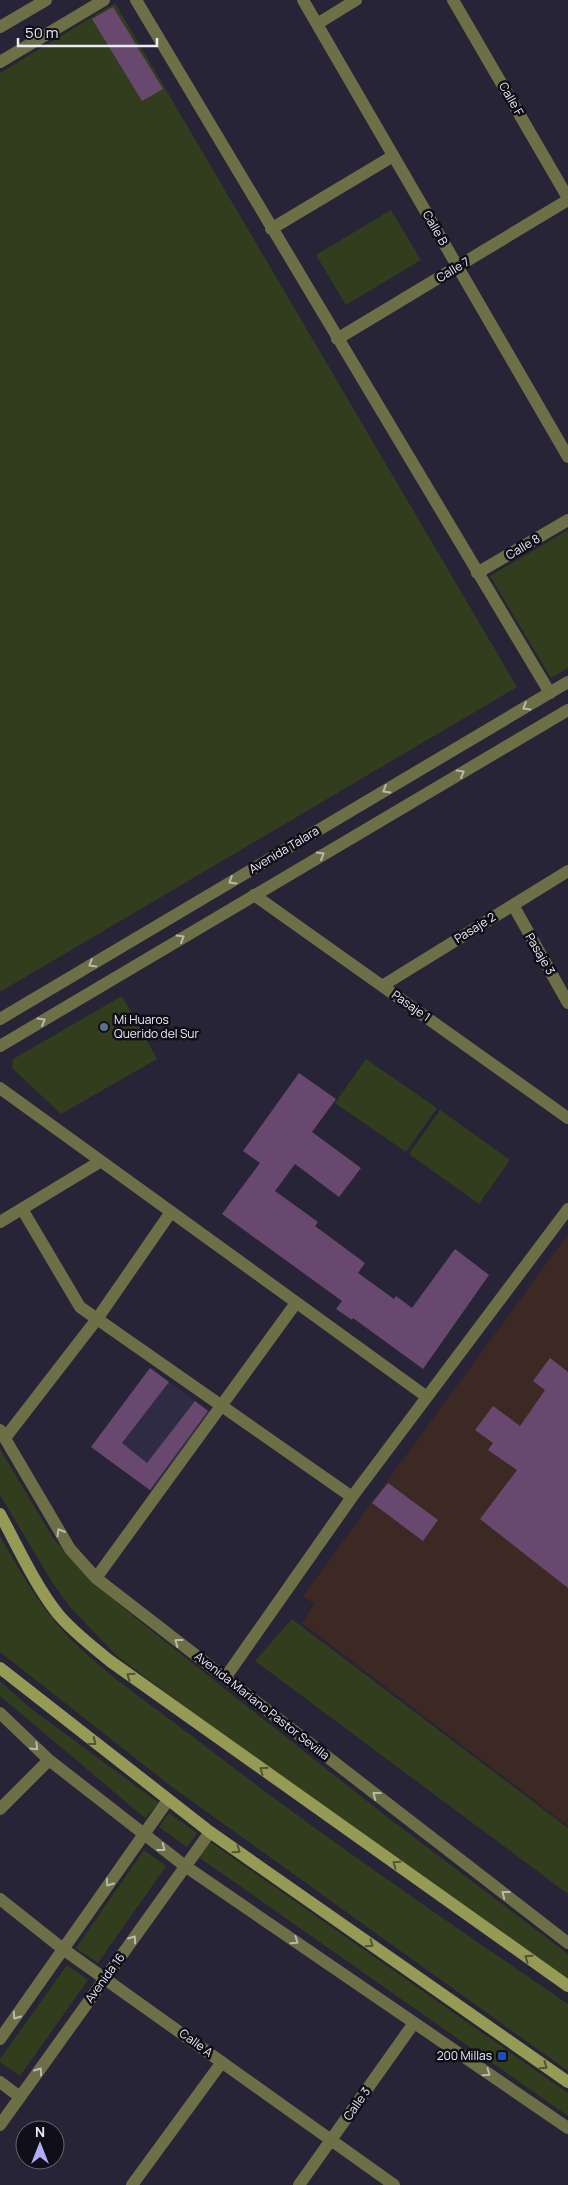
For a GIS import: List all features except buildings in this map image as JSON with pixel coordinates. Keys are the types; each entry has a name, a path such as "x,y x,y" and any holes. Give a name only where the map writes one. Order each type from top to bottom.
{"main road":[{"path":"0,1514 58,1614 102,1655 568,1986"},
{"path":"0,1668 210,1832 568,2082"}],"street":[{"path":"0,62 104,0"},
{"path":"136,0 271,229 550,693"},
{"name":"Calle B","path":"303,0 568,457"},
{"path":"317,24 356,0"},
{"name":"Calle F","path":"453,0 568,199"},
{"path":"0,27 41,1"},
{"path":"271,229 394,156"},
{"name":"Calle 7","path":"338,339 568,199"},
{"name":"Calle 8","path":"478,574 568,520"},
{"name":"Avenida Talara","path":"0,1019 568,682"},
{"name":"Avenida Talara","path":"0,1046 254,895 567,714"},
{"name":"Pasaje 2","path":"382,986 568,871"},
{"name":"Pasaje 1","path":"254,895 568,1118"},
{"name":"Pasaje 3","path":"513,905 568,1003"},
{"path":"0,1088 427,1397"},
{"path":"0,1222 101,1161"},
{"path":"22,1209 80,1307 352,1497"},
{"path":"226,1678 352,1497 568,1209"},
{"path":"2,1434 97,1319 171,1212"},
{"path":"96,1578 296,1303"},
{"name":"Avenida Mariano Pastor Sevilla","path":"2,1434 70,1549 96,1578 568,1943"},
{"path":"0,1713 49,1760 185,1866 568,2128"},
{"path":"0,1809 49,1760"},
{"path":"0,2039 168,1800"},
{"name":"Avenida 16","path":"0,2125 210,1832"},
{"name":"Calle A","path":"0,1899 63,1949 394,2185"},
{"name":"Calle 3","path":"299,2185 414,2023"},
{"path":"132,2185 222,2062"},
{"path":"0,2082 20,2097"}],"shaded area":[{"path":"568,1234 568,1826 302,1623 314,1604 303,1596"},
{"path":"150,1368 212,1413 153,1493 91,1447"}],"green space":[{"path":"115,3 517,687 0,992 0,73"},
{"path":"391,210 421,260 346,305 316,255"},
{"path":"568,530 568,668 551,678 490,576"},
{"name":"Mi Huaros Querido del Sur","path":"122,996 157,1059 61,1114 12,1068 13,1059"},
{"path":"366,1059 437,1108 406,1152 335,1103"},
{"path":"440,1110 510,1160 479,1204 409,1154"},
{"path":"0,1449 53,1538 90,1579 143,1624 386,1816 568,1954 568,1981 189,1710 117,1656 69,1606 52,1582 0,1495"},
{"path":"0,1536 46,1611 79,1647 110,1674 331,1839 568,2004 568,2071 172,1787 0,1652"},
{"path":"292,1619 568,1828 568,1894 255,1661"},
{"path":"0,1681 29,1707 159,1803 145,1818 0,1696"},
{"path":"169,1813 197,1833 187,1847 159,1827"},
{"path":"209,1841 568,2093 568,2116 197,1856"},
{"path":"144,1850 166,1866 98,1963 76,1948"},
{"path":"67,1965 88,1980 20,2076 0,2062 0,2059"}],"place":[{"name":"Mi Huaros Querido del Sur","path":"104,1027"},
{"name":"200 Millas","path":"502,2056"}]}
